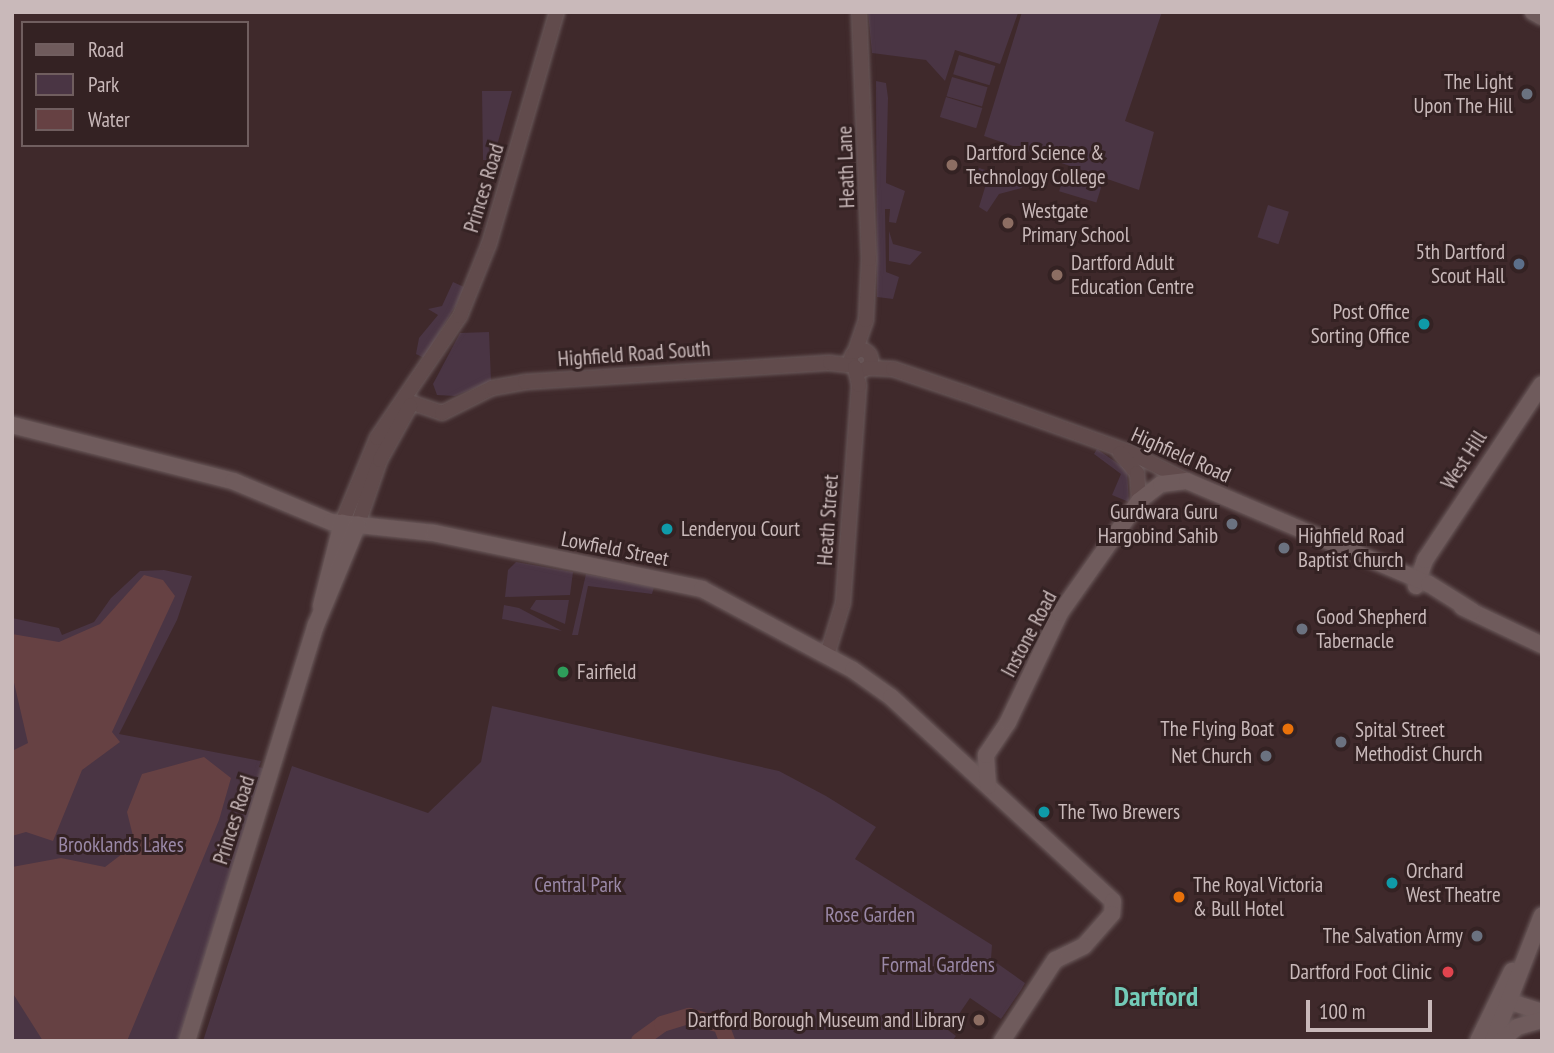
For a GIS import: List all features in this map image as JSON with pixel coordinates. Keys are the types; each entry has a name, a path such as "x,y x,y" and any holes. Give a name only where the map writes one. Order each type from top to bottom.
{"main road":[{"path":"1533,12 1542,17"},
{"name":"West Hill","path":"1415,580 1425,560 1542,384"},
{"name":"Lowfield Street","path":"12,425 233,481 350,523 434,533 702,589 827,655 891,697 978,768 1114,906 1084,946 1055,960 1002,1041"},
{"name":"Instone Road","path":"978,768 1060,613 1139,501 1161,484 1186,481"},
{"name":"Highfield Road","path":"1186,481 1399,572 1542,645"},
{"name":"Princes Road","path":"187,1041 350,523"},
{"path":"1437,543 1432,563 1445,593"},
{"path":"1399,572 1412,571 1425,560"},
{"name":"Highfield Road","path":"1415,580 1445,593 1472,611"},
{"path":"1493,1041 1523,954 1542,915"},
{"path":"1478,1041 1510,996 1520,976 1523,954"},
{"path":"1501,1041 1517,1027 1540,1014 1510,996"}],"street":[{"name":"Princes Road","path":"350,523 410,397 460,316 489,244 557,12"},
{"name":"Heath Lane","path":"859,12 869,225 866,320 861,360"},
{"name":"Highfield Road South","path":"410,397 446,410 492,388 525,382 861,360"},
{"name":"Highfield Road","path":"861,360 1114,448 1186,481"},
{"name":"Heath Street","path":"827,655 841,619 861,360"},
{"path":"1114,448 1137,473 1139,501"}],"green space":[{"path":"868,12 1018,13 1000,64 955,50 945,81 926,60 872,53"},
{"path":"1022,12 1162,12 1125,121 1154,132 1139,190 984,136"},
{"path":"959,55 995,66 989,85 953,74"},
{"path":"952,77 988,87 982,106 946,96"},
{"path":"876,81 886,83 888,98 886,183 905,191 896,223 889,222 890,209 885,209 886,272 899,277 893,299 877,297"},
{"path":"482,91 512,91 493,160 483,160"},
{"path":"946,97 982,108 976,128 940,117"},
{"path":"979,168 1024,182 1022,188 999,194 987,212 979,207 987,181 976,177"},
{"path":"1065,172 1102,183 1096,203 1059,191"},
{"path":"1268,205 1289,212 1278,244 1257,237"},
{"path":"889,231 893,244 922,252 910,265 889,261"},
{"path":"453,282 464,287 424,358 416,354 419,338 438,315 428,309 442,306"},
{"path":"489,332 491,381 455,396 437,395 433,384 460,333"},
{"path":"1097,449 1127,470 1129,502 1112,495 1121,474 1094,454"},
{"path":"516,562 573,572 570,595 505,597 508,570"},
{"name":"Brooklands Lakes","path":"164,570 192,576 177,620 119,734 261,761 259,767 265,769 179,1041 12,1041 12,618 59,628 62,635 94,622 111,598 140,571"},
{"path":"586,574 654,587 652,594 588,586 578,635 572,635"},
{"path":"536,600 569,600 565,624 530,609"},
{"path":"504,605 519,608 562,631 502,619"},
{"name":"Central Park","path":"492,706 779,771 876,827 855,859 992,945 991,959 1025,983 1001,1019 970,998 948,1030 956,1036 952,1041 203,1041 292,766 428,813 481,762"}],"water":[{"path":"144,575 163,580 175,596 112,732 120,742 82,770 53,841 26,832 12,836 12,751 28,743 12,674 12,634 59,642 100,624"},
{"path":"204,757 231,778 219,820 127,1041 43,1041 12,992 12,867 61,858 105,867 135,844 127,812 142,774"}],"waterway":[{"path":"639,1041 662,1024 689,1016 721,1025 727,1041"}],"place":[{"name":"The Light Upon The Hill","path":"1527,94"},
{"name":"Dartford Science & Technology College","path":"952,165"},
{"name":"Westgate Primary School","path":"1008,223"},
{"name":"5th Dartford Scout Hall","path":"1519,264"},
{"name":"Dartford Adult Education Centre","path":"1057,275"},
{"name":"Post Office Sorting Office","path":"1424,324"},
{"name":"Gurdwara Guru Hargobind Sahib","path":"1232,524"},
{"name":"Lenderyou Court","path":"667,529"},
{"name":"Highfield Road Baptist Church","path":"1284,548"},
{"name":"Good Shepherd Tabernacle","path":"1302,629"},
{"name":"Fairfield","path":"563,672"},
{"name":"The Flying Boat","path":"1288,729"},
{"name":"Spital Street Methodist Church","path":"1341,742"},
{"name":"Net Church","path":"1266,756"},
{"name":"The Two Brewers","path":"1044,812"},
{"name":"Orchard West Theatre","path":"1392,883"},
{"name":"The Royal Victoria & Bull Hotel","path":"1179,897"},
{"name":"The Salvation Army","path":"1477,936"},
{"name":"Dartford Foot Clinic","path":"1448,972"},
{"name":"Dartford Borough Museum and Library","path":"979,1020"}],"district":[{"name":"Dartford","path":"1156,996"}],"park label":[{"name":"Rose Garden","path":"870,915"},
{"name":"Formal Gardens","path":"938,965"}]}
